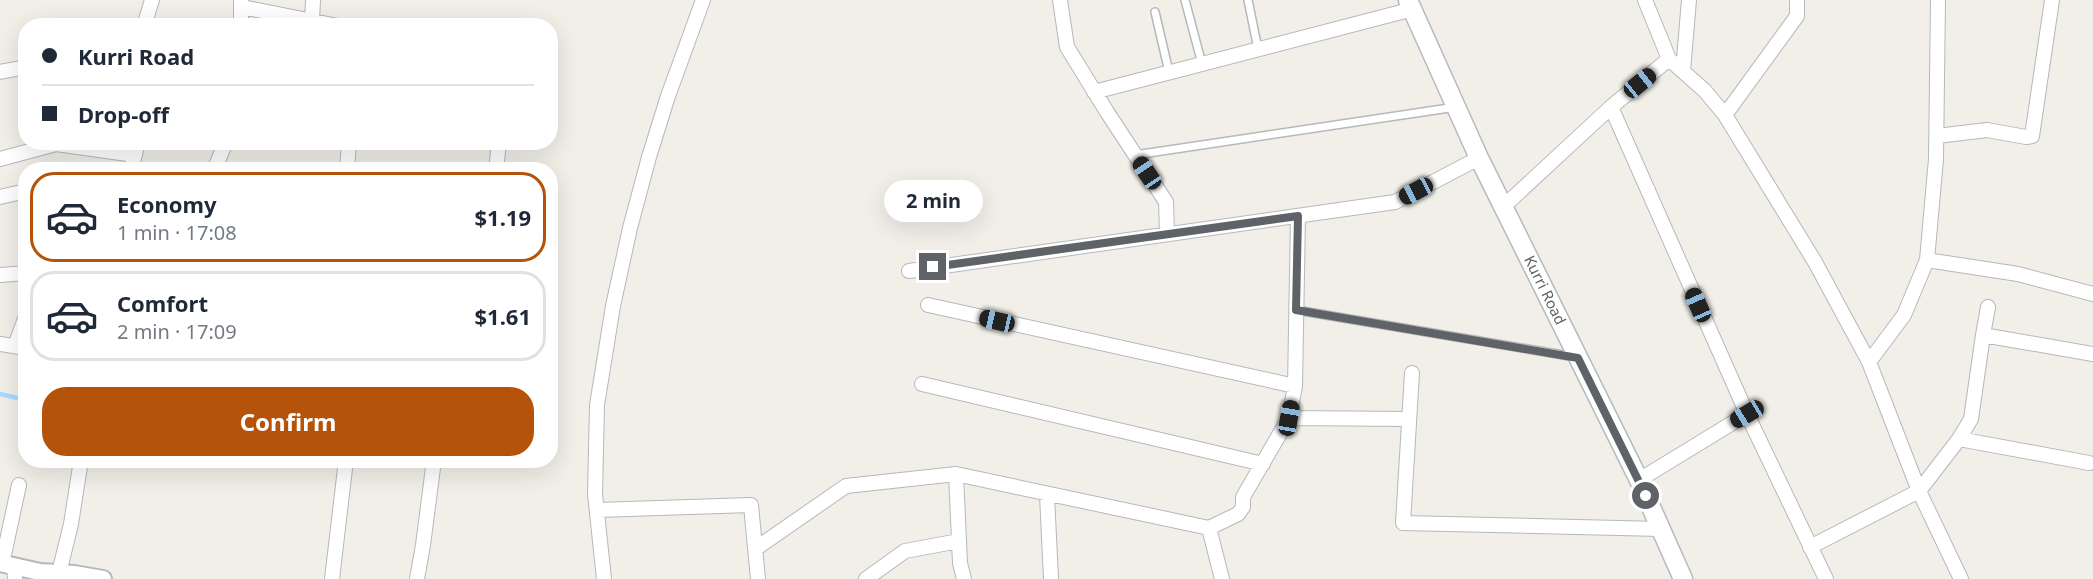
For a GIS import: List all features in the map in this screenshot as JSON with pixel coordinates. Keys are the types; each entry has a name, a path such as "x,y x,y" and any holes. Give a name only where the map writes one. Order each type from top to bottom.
{"main road":[{"name":"Kurri Road","path":"1411,5 1479,158 1639,480 1683,579"}],"street":[{"path":"146,18 152,0"},
{"path":"312,18 313,0"},
{"path":"604,579 595,494 597,405 613,306 649,157 668,96 703,0"},
{"path":"1060,0 1067,47 1166,202 1167,234"},
{"path":"1646,0 1670,59 1705,91 1725,115 1815,262 1869,362 1919,491 1961,579"},
{"path":"1683,72 1689,0"},
{"path":"1725,115 1797,16 1797,0"},
{"path":"1869,362 1904,315 1927,260 1937,136 1938,0"},
{"path":"1937,136 1987,130 2032,136 2052,0"},
{"path":"240,18 241,3 300,18"},
{"path":"1094,92 1258,49 1411,5"},
{"path":"1503,207 1611,107 1670,59"},
{"path":"0,72 18,69"},
{"path":"1611,107 1747,414 1826,579"},
{"path":"0,159 32,150"},
{"path":"909,270 1395,202 1479,158"},
{"path":"0,197 18,193"},
{"path":"755,549 846,486 956,474 1209,528 1238,514 1243,507 1244,497 1289,418 1295,386 1298,216"},
{"path":"1927,260 2018,274 2093,294"},
{"path":"0,275 18,274"},
{"path":"928,305 1295,386"},
{"path":"1810,547 1919,491 1959,438 1971,419 1988,307"},
{"path":"1983,335 2093,354"},
{"path":"0,344 18,347"},
{"path":"1412,373 1403,523 1661,529"},
{"path":"922,384 1263,464"},
{"path":"1639,480 1747,414"},
{"path":"1289,418 1409,419"},
{"path":"1959,438 2089,463"},
{"path":"60,573 73,514 80,468"},
{"path":"332,579 345,468"},
{"path":"417,579 433,468"},
{"path":"956,474 960,563 964,579"},
{"path":"19,484 8,568 99,579"},
{"path":"1047,495 1051,579"},
{"path":"597,510 751,505 758,579"},
{"path":"1209,528 1222,579"},
{"path":"866,579 905,551 959,541"}],"lane":[{"path":"1185,0 1202,64"},
{"path":"1248,0 1258,49"},
{"path":"1155,12 1169,72"},
{"path":"1135,155 1456,107"},
{"path":"1296,310 1578,358"}],"waterway":[{"path":"0,394 18,398"}],"route":[{"path":"933,267 1298,216 1296,310 1578,358 1646,496"}]}
